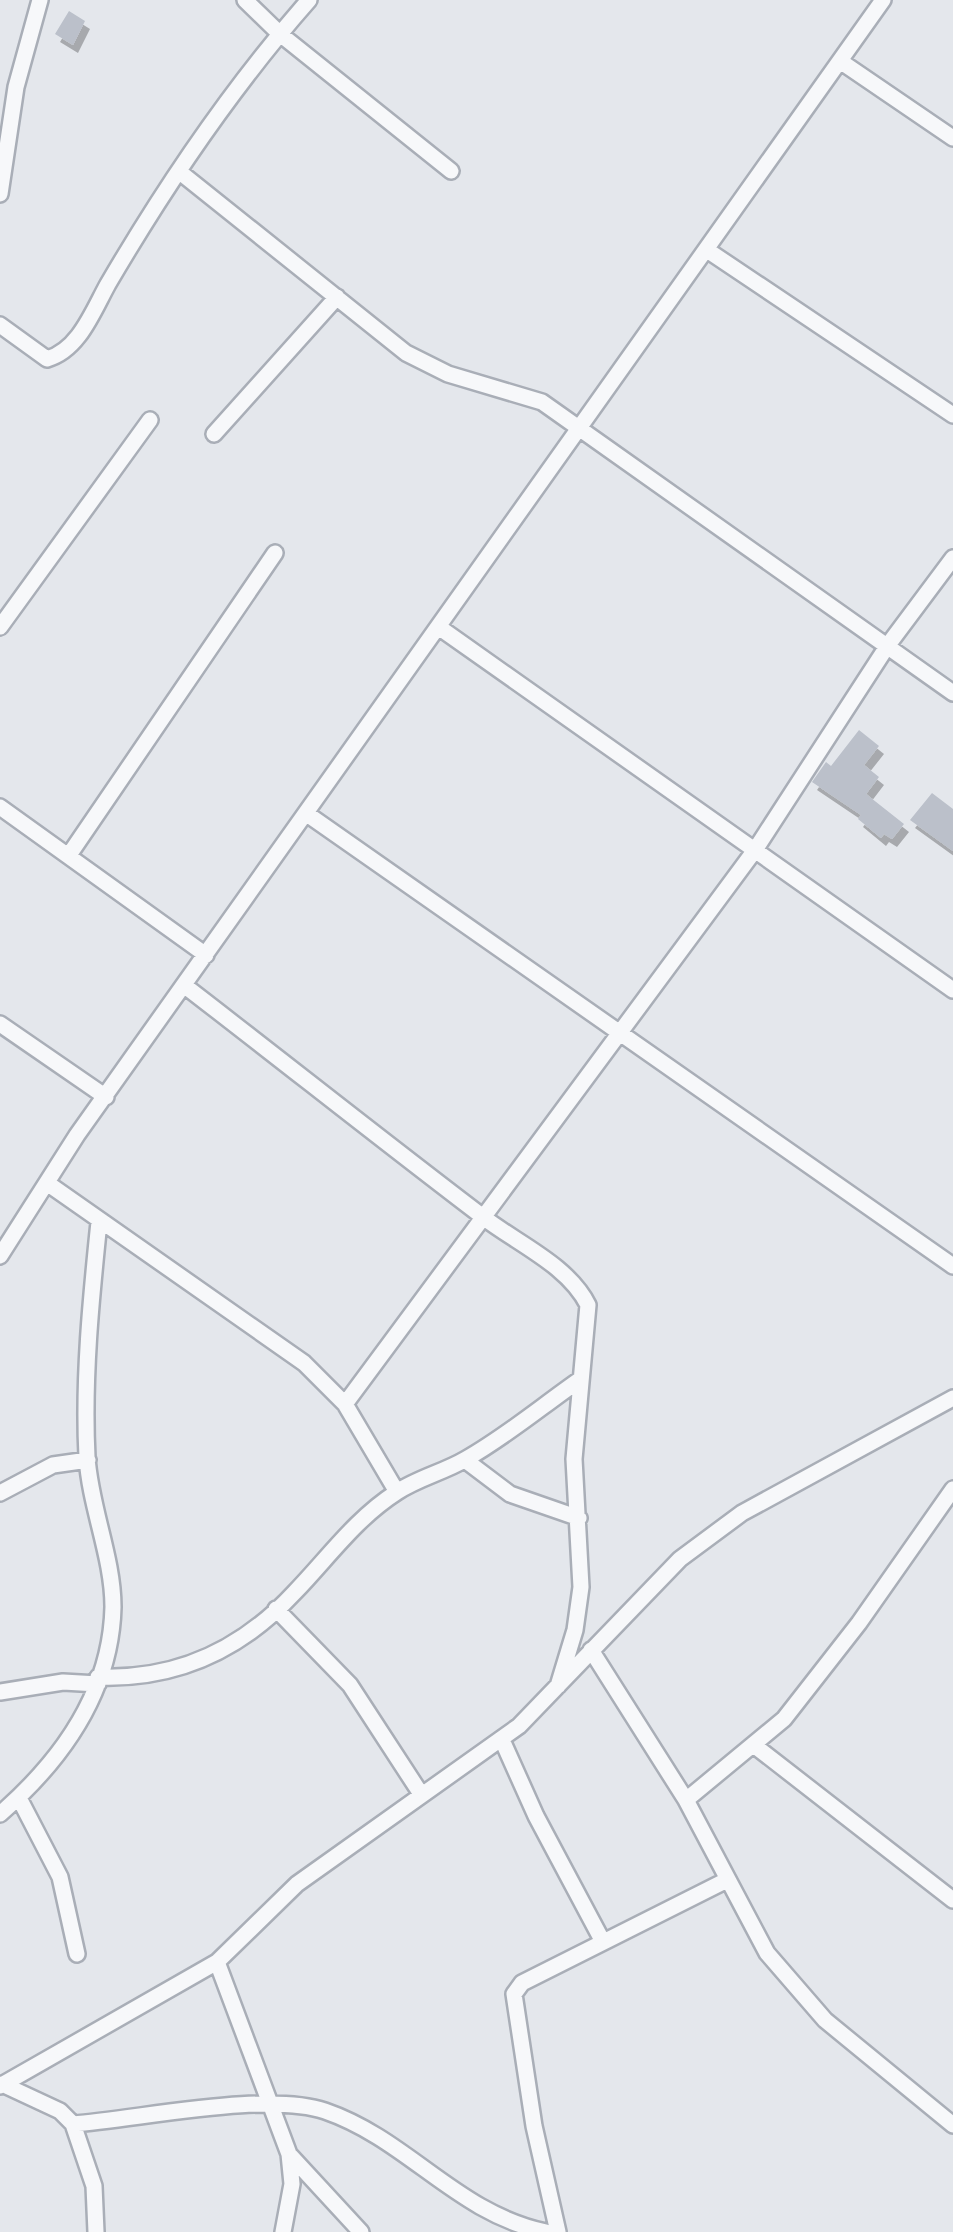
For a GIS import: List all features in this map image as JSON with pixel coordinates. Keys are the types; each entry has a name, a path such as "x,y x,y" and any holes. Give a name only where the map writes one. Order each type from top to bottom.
{"street":[{"path":"0,194 16,87 40,0"},
{"path":"245,0 280,34 451,171"},
{"path":"1,328 47,359 72,346 128,250 280,34 310,0"},
{"path":"0,1256 106,1097 883,0"},
{"path":"840,61 953,138"},
{"path":"181,173 406,353 448,374 542,402 953,694"},
{"path":"707,250 953,415"},
{"path":"214,434 336,297"},
{"path":"2,618 150,420"},
{"path":"69,855 275,553"},
{"path":"345,1404 755,850 802,784 888,645 953,558"},
{"path":"440,628 953,990"},
{"path":"0,807 206,955"},
{"path":"307,814 953,1266"},
{"path":"186,986 484,1218 566,1275 582,1293 588,1305 578,1381 574,1496 579,1518 581,1587 575,1630 556,1692"},
{"path":"0,1024 106,1097"},
{"path":"47,1183 275,1339 345,1404 397,1492"},
{"path":"0,1814 55,1762 81,1722 98,1680 113,1606 88,1460 89,1344 99,1222"},
{"path":"0,1692 64,1682 157,1675 197,1664 234,1644 276,1609 330,1549 397,1492 465,1460 578,1381"},
{"path":"1,2085 217,1962 297,1884 502,1740 556,1692 680,1559 742,1513 953,1398"},
{"path":"0,1493 54,1465 88,1460"},
{"path":"465,1460 510,1494 579,1518"},
{"path":"686,1800 784,1720 859,1623 953,1489"},
{"path":"276,1609 350,1685 421,1794"},
{"path":"575,1630 594,1648 686,1800 767,1953 815,2010 953,2125"},
{"path":"502,1740 536,1816 602,1940"},
{"path":"755,1746 953,1900"},
{"path":"19,1798 60,1877 77,1954"},
{"path":"558,2232 534,2126 514,1994 522,1983 602,1940 728,1880"},
{"path":"217,1962 274,2104 289,2154 292,2184 283,2232"},
{"path":"1,2085 60,2112 73,2124 94,2186 96,2232"},
{"path":"73,2124 260,2102 324,2110 404,2154 455,2195 498,2219 546,2232"},
{"path":"289,2154 361,2232"}],"building":[{"path":"69,11 85,21 73,45 55,34"},
{"path":"859,730 879,746 864,765 879,777 866,794 904,824 892,839 884,834 881,838 858,819 861,815 812,782 826,762 831,766"},
{"path":"932,793 953,809 953,851 910,820"}]}
